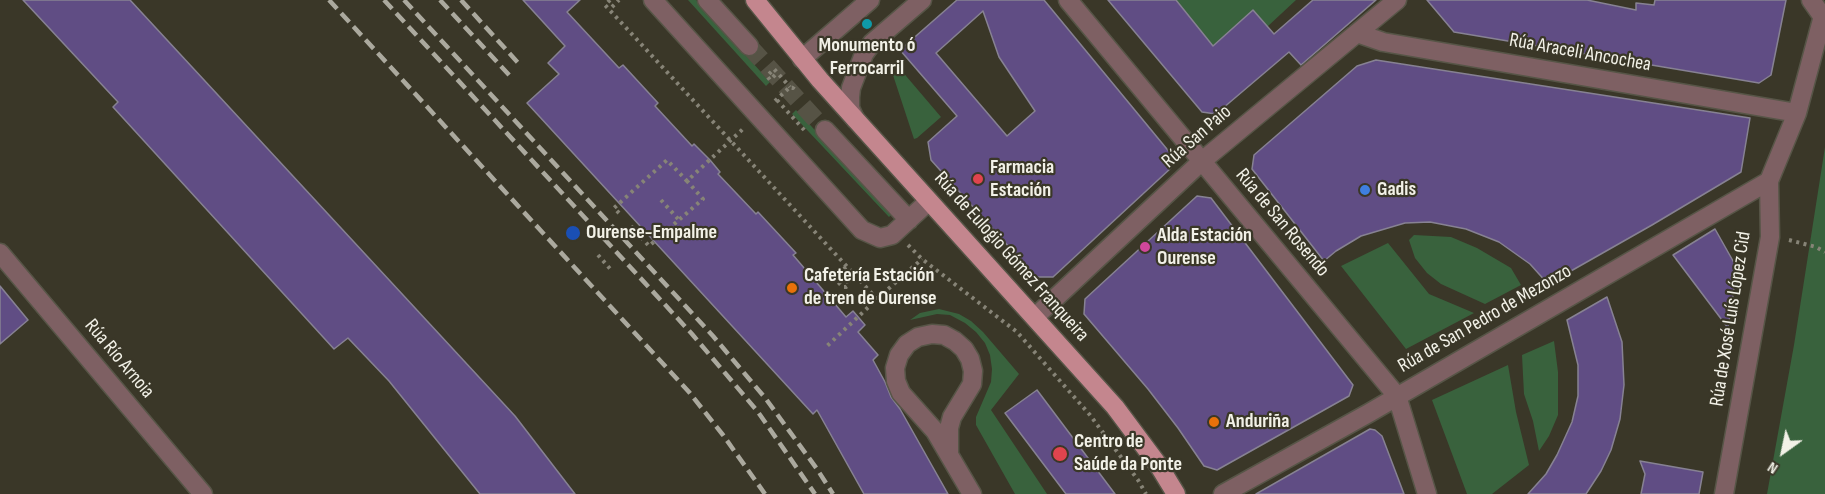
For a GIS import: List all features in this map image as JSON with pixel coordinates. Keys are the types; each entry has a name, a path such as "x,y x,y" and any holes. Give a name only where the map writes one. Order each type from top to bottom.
{"main road":[{"name":"Rúa de Eulogio Gómez Franqueira","path":"740,0 802,59"},
{"name":"Rúa de Eulogio Gómez Franqueira","path":"754,0 855,119 1115,407 1159,466 1176,494"}],"street":[{"path":"653,0 862,230 880,238 886,237 896,232 929,201"},
{"path":"707,0 749,46"},
{"path":"802,59 870,0"},
{"path":"855,119 850,108 851,88 864,54 872,44 922,0"},
{"name":"Rúa de San Rosendo","path":"1068,0 1397,396 1427,494"},
{"name":"Rúa San Paio","path":"1035,317 1202,161 1397,0"},
{"path":"1811,0 1824,18"},
{"name":"Rúa de Xosé Luís López Cid","path":"1724,494 1770,237 1769,181 1797,113 1824,18"},
{"name":"Rúa Araceli Ancochea","path":"1357,33 1383,42 1797,113"},
{"path":"825,130 909,220"},
{"name":"Rúa de San Pedro de Mezonzo","path":"1223,494 1769,181"},
{"name":"Rúa Río Arnoia","path":"0,254 203,494"},
{"path":"949,452 949,428 952,417 972,384 973,371 970,360 960,345 944,335 932,334 918,337 899,355 895,368 896,381 901,393 935,431 972,494"}],"path":[{"path":"601,0 877,299"},
{"path":"605,4 610,0"},
{"path":"612,7 619,0"},
{"path":"772,104 793,86 774,69 767,76 770,80 775,75"},
{"path":"687,181 744,127"},
{"path":"619,213 614,208 668,160 703,199 649,246 631,226"},
{"path":"644,181 648,186"},
{"path":"661,200 679,220"},
{"path":"1770,237 1802,242 1825,252"},
{"path":"906,242 922,259 1017,332 1090,415 1146,494"},
{"path":"598,255 612,271"},
{"path":"826,347 922,259"},
{"path":"842,275 849,285 846,287 834,278 846,266"}],"green space":[{"path":"688,0 696,0 770,82 766,86"},
{"path":"1176,0 1296,0 1267,27 1253,11 1213,46"},
{"path":"891,63 895,63 941,117 914,139 890,66"},
{"path":"796,110 893,213 889,217 792,114"},
{"path":"1825,147 1825,494 1767,494 1794,345"},
{"path":"1414,235 1451,237 1477,248 1511,268 1521,285 1485,304 1441,284 1427,273 1415,258 1409,240"},
{"path":"1388,243 1429,294 1474,313 1406,349 1341,266"},
{"path":"939,309 959,314 971,321 1019,374 991,410 1047,494 1015,494 976,425 976,417 991,382 990,355 985,343 965,323 950,315 937,314 910,320 920,313"},
{"path":"1554,341 1558,372 1558,415 1549,436 1539,451 1533,421 1524,394 1522,355"},
{"path":"1508,365 1516,412 1529,465 1492,494 1467,494 1432,400"}],"building":[{"path":"23,0 130,0 515,416 575,494 480,494 389,381 348,338 334,349 113,107 118,102"},
{"path":"523,0 580,0 567,12 619,68 623,65 658,103 655,106 692,146 694,144 710,160 720,172 718,174 796,253 793,255 846,317 853,311 865,325 858,332 878,355 873,360 891,397 948,494 864,494 817,410 813,414 527,103 559,74 548,63 565,46"},
{"path":"957,0 1044,0 1171,154 1171,168 1053,277 1036,277 931,160 928,142 957,116 900,50","holes":["983,11 999,57 1035,111 1007,136 936,53"]},
{"path":"1108,0 1176,0 1213,46 1253,10 1274,34 1313,0 1376,0 1301,65 1289,52 1216,114 1202,112"},
{"path":"1427,0 1587,0 1636,10 1636,3 1654,5 1655,0 1786,0 1771,75 1759,83 1454,32"},
{"path":"1376,60 1750,118 1741,172 1548,284 1530,264 1499,242 1466,229 1430,222 1405,223 1361,236 1324,261 1252,169 1254,155 1357,66"},
{"path":"1197,196 1211,198 1353,385 1349,396 1217,470 1204,466 1148,389 1084,314 1085,299"},
{"path":"1715,229 1737,268 1728,328 1673,255"},
{"path":"0,286 28,320 0,344"},
{"path":"1607,297 1622,342 1624,385 1620,419 1611,450 1586,494 1528,494 1546,474 1557,455 1572,422 1578,396 1578,365 1567,320"},
{"name":"Centro de Saúde da Ponte","path":"1037,390 1115,494 1066,494 1005,413"},
{"path":"1370,429 1382,436 1404,494 1256,494"},
{"path":"1640,461 1703,472 1699,494 1641,494 1645,474"}],"tunnel":[{"path":"749,46 825,130"}],"railway":[{"path":"329,0 689,392 765,494"},
{"path":"384,0 692,334 758,412 815,494"},
{"path":"404,0 713,336 766,399 833,494"},
{"path":"440,0 510,76"},
{"path":"461,0 521,66"}],"place":[{"name":"Monumento ó Ferrocarril","path":"867,24"},
{"name":"Farmacia Estación","path":"978,179"},
{"name":"Gadis","path":"1365,190"},
{"name":"Ourense-Empalme","path":"573,233"},
{"name":"Alda Estación Ourense","path":"1145,247"},
{"name":"Cafetería Estación de tren de Ourense","path":"792,288"},
{"name":"Anduriña","path":"1214,422"},
{"name":"Centro de Saúde da Ponte","path":"1060,454"}]}
